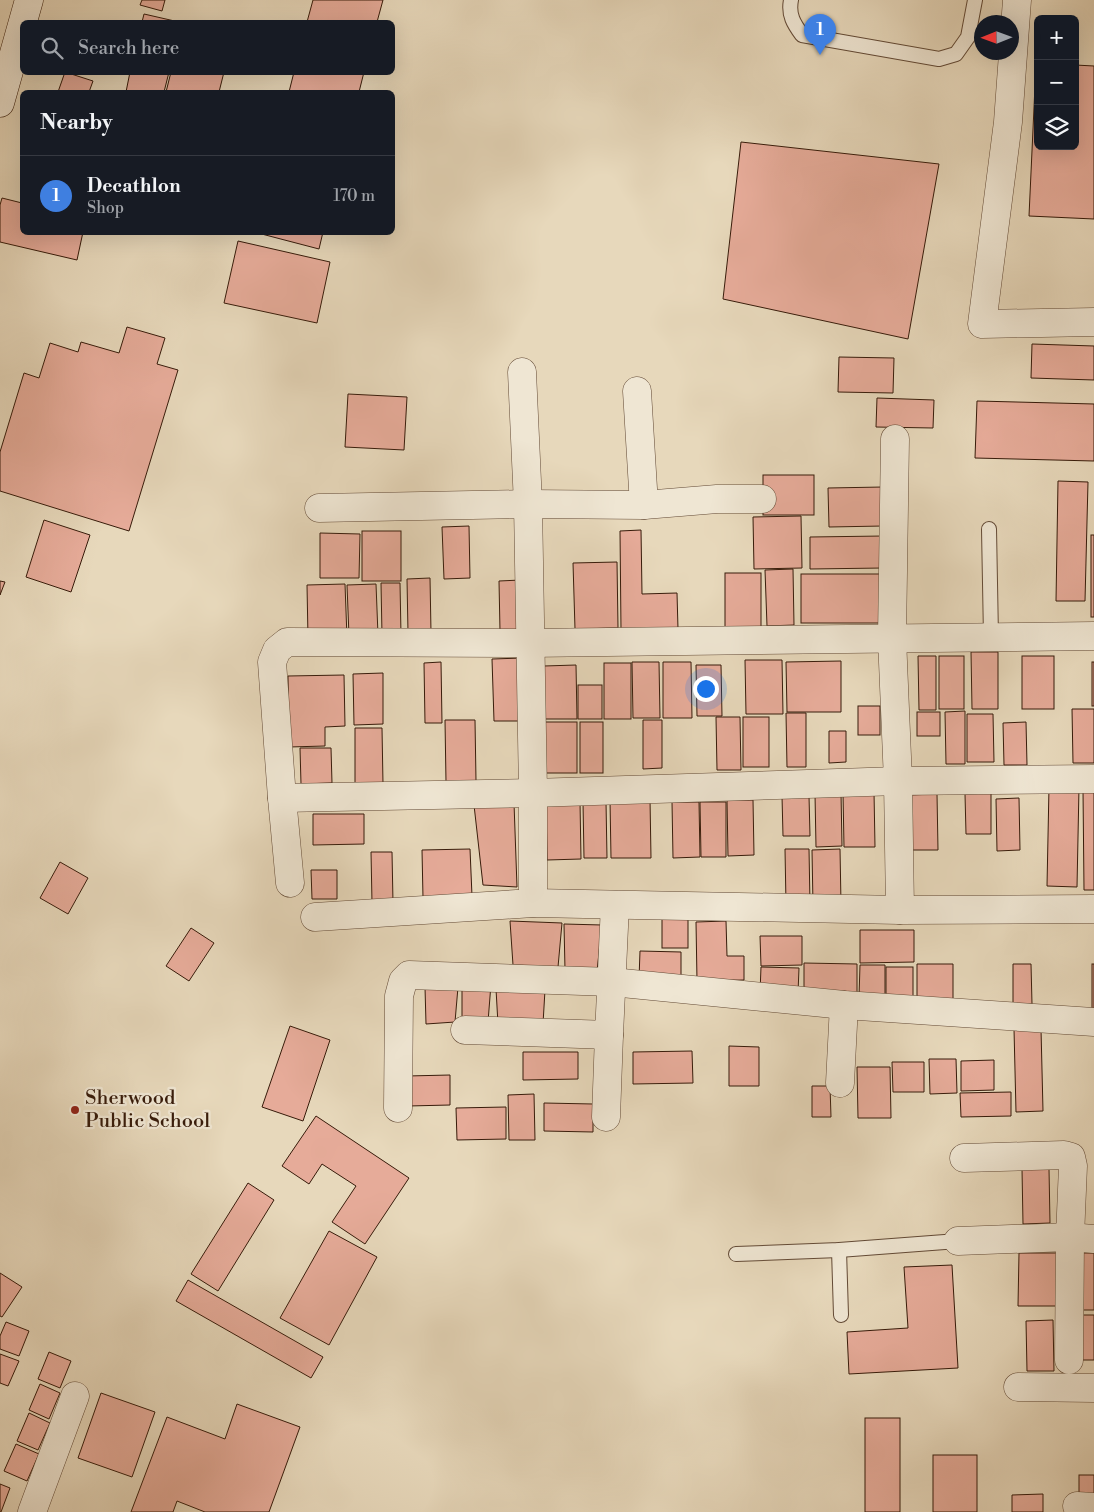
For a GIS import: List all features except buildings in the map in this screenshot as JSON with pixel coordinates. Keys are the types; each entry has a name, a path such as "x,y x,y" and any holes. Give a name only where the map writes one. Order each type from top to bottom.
{"street":[{"path":"23,20 29,0"},
{"path":"1018,0 1008,122 982,324 1094,322"},
{"path":"0,103 20,32"},
{"path":"522,372 528,504 533,793 532,903"},
{"path":"637,391 644,505"},
{"path":"895,439 892,638 898,781 900,910"},
{"path":"319,508 528,504 644,505 717,499 762,498"},
{"path":"290,882 272,662 277,650 287,642 529,643 1094,636"},
{"path":"282,798 533,793 898,781 1094,779"},
{"path":"315,916 532,903 900,910 1094,909"},
{"path":"606,1117 615,905"},
{"path":"398,1108 399,996 403,981 409,975 612,982 844,1005 1094,1022"},
{"path":"840,1082 844,1005"},
{"path":"465,1030 609,1035"},
{"path":"964,1158 1064,1155 1071,1157 1082,1238 1069,1360"},
{"path":"958,1241 1082,1238"},
{"path":"1018,1387 1094,1388"},
{"path":"32,1512 75,1396"}],"lane":[{"path":"790,0 792,22 802,35 938,59 956,54 968,37 975,0"},
{"path":"989,529 991,637"},
{"path":"736,1254 839,1250 958,1241"},
{"path":"839,1250 841,1315"}],"place":[{"name":"Decathlon","path":"820,55"},
{"name":"Sherwood Public School","path":"75,1110"}]}
